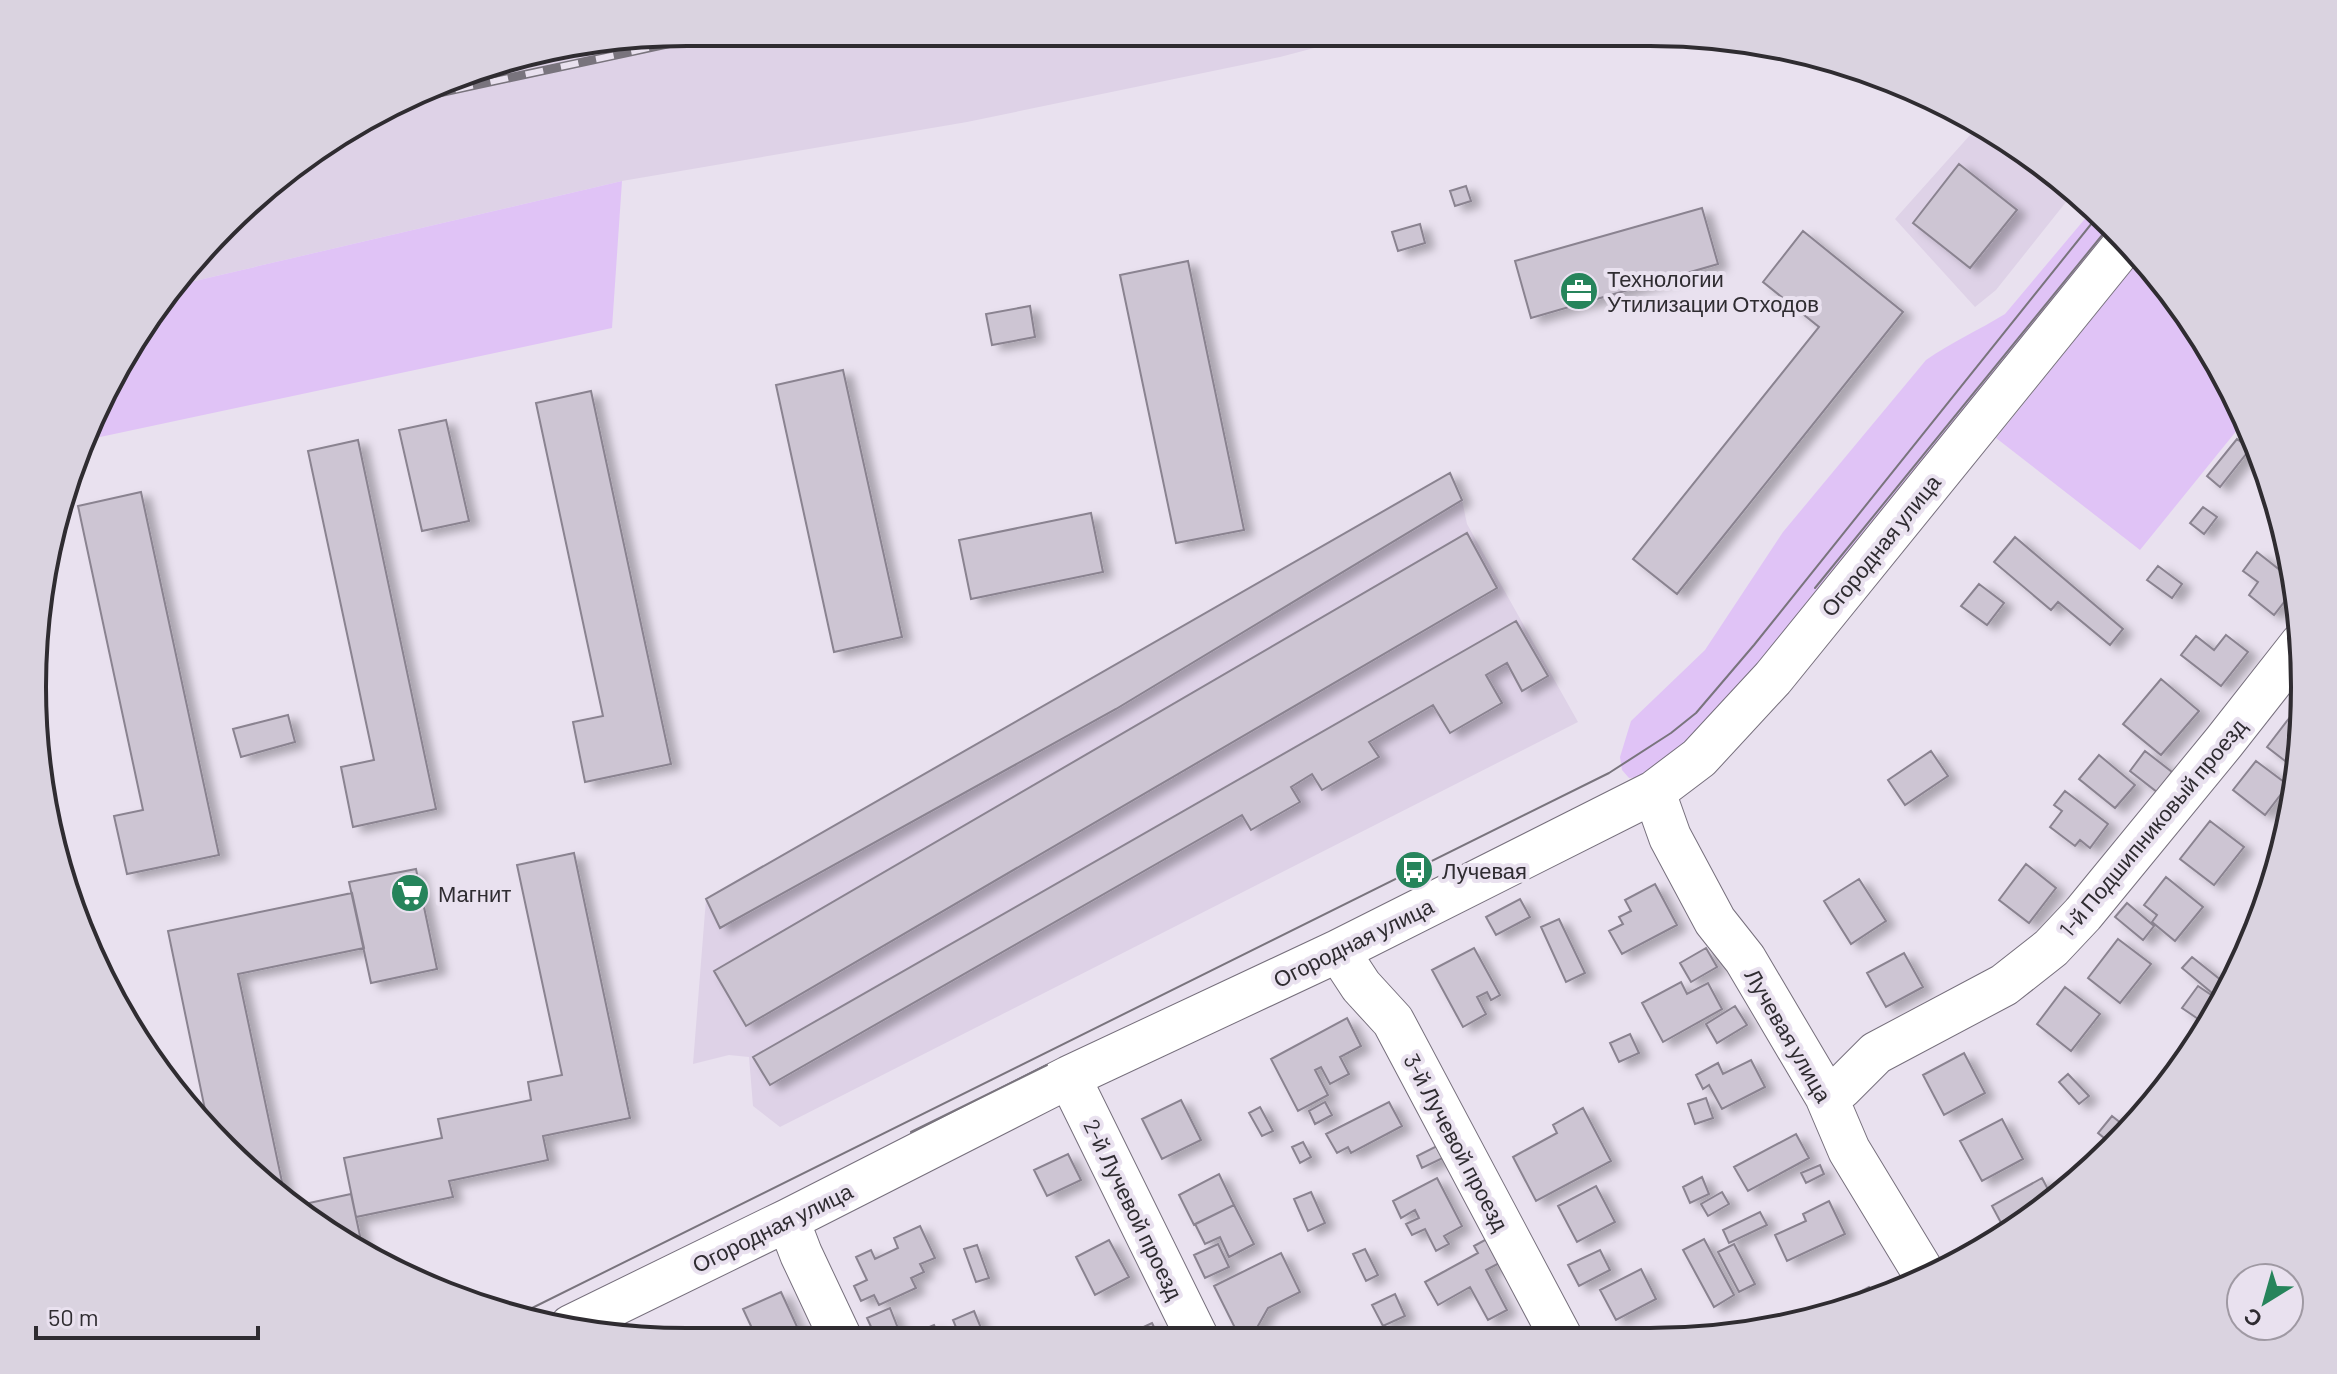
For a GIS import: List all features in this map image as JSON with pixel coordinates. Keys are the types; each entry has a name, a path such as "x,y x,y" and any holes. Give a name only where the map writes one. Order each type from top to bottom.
{"street":[{"name":"Огородная улица","path":"584,1320 1069,1077 1338,951 1654,792 1699,758 1773,678 2119,251"},
{"name":"1-й Подшипниковый проезд","path":"1826,1096 1841,1088 1876,1053 2004,985 2051,948 2093,903 2290,658"},
{"name":"Лучевая улица","path":"1654,792 1670,837 1715,921 1745,959 1826,1096 1849,1150 1920,1268"},
{"name":"3-й Лучевой проезд","path":"1338,951 1361,986 1393,1021 1556,1328"},
{"name":"2-й Лучевой проезд","path":"1069,1077 1193,1328"},
{"path":"788,1220 836,1328"}],"shaded area":[{"path":"687,46 1322,46 967,122 622,181 190,282 264,205 297,178 366,132 403,112 481,80 562,58 603,51"},
{"path":"1972,133 2067,200 1996,290 1975,307 1895,219"},
{"path":"622,181 612,328 97,438 132,366 190,282"},
{"path":"2086,218 2107,239 1690,747 1644,777 1629,778 1622,770 1620,757 1631,721 1705,650 1783,532 1926,360 2005,314"},
{"path":"2134,267 2183,331 2225,403 2237,430 2140,550 1996,438"},
{"path":"1450,473 1462,500 1467,524 1578,722 780,1127 753,1106 749,1057 729,1055 693,1064 706,899"}],"building":[{"path":"1959,164 2017,210 1970,268 1913,223"},
{"path":"1466,186 1471,201 1455,206 1450,191"},
{"path":"1702,208 1718,264 1531,318 1515,261"},
{"path":"1420,224 1425,243 1398,251 1392,232"},
{"path":"1803,231 1903,312 1677,594 1633,559 1819,327 1763,282"},
{"path":"1188,261 1244,530 1176,543 1120,275"},
{"path":"1030,306 1035,337 992,345 986,314"},
{"path":"843,370 902,637 834,652 776,385"},
{"path":"591,391 671,764 585,782 573,722 603,716 536,403"},
{"path":"446,420 469,521 422,531 399,430"},
{"path":"2237,439 2242,443 2246,454 2220,487 2207,476"},
{"path":"358,440 436,809 353,827 341,767 374,760 308,451"},
{"path":"1450,473 1462,500 1116,709 720,928 706,899"},
{"path":"141,492 219,855 127,874 114,816 143,810 78,506"},
{"path":"2203,507 2217,517 2204,534 2190,523"},
{"path":"1091,513 1103,572 971,599 959,540"},
{"path":"1467,533 1497,588 746,1026 714,971"},
{"path":"2015,537 2123,629 2110,645 2058,602 2051,610 1994,562"},
{"path":"2257,552 2280,571 2286,600 2274,615 2249,595 2258,582 2243,571"},
{"path":"2158,566 2182,584 2172,598 2147,580"},
{"path":"1979,584 2004,603 1987,625 1961,606"},
{"path":"1516,621 1548,676 1522,691 1507,663 1486,675 1502,703 1450,733 1433,705 1369,742 1379,757 1322,790 1312,774 1291,787 1300,802 1251,830 1242,815 770,1085 753,1057"},
{"path":"2226,635 2248,652 2221,686 2181,655 2196,636 2214,650"},
{"path":"2161,679 2199,711 2161,755 2123,724"},
{"path":"288,715 295,742 241,757 233,729"},
{"path":"2290,717 2287,762 2267,747"},
{"path":"1931,751 1948,776 1905,805 1888,780"},
{"path":"2145,751 2172,772 2157,792 2130,771"},
{"path":"2099,755 2135,785 2115,808 2079,779"},
{"path":"2256,761 2284,782 2282,792 2265,815 2233,790"},
{"path":"2065,791 2108,824 2090,848 2080,840 2075,846 2050,827 2062,811 2054,805"},
{"path":"2210,821 2244,847 2214,885 2180,859"},
{"path":"574,853 630,1118 543,1136 548,1160 449,1181 453,1197 356,1217 344,1158 442,1138 438,1119 531,1100 528,1082 562,1075 517,865"},
{"path":"2026,864 2056,888 2029,923 1999,900"},
{"path":"416,869 437,969 371,983 349,882"},
{"path":"2166,877 2203,907 2175,941 2152,922 2157,915 2144,905"},
{"path":"1859,879 1886,921 1851,944 1824,901"},
{"path":"1655,884 1677,925 1622,954 1609,931 1623,924 1619,917 1631,911 1625,900"},
{"path":"352,893 364,948 238,974 282,1184 205,1110 168,931"},
{"path":"1520,899 1530,917 1496,935 1486,917"},
{"path":"2127,903 2154,926 2143,940 2115,917"},
{"path":"1559,919 1585,973 1566,982 1541,927"},
{"path":"2118,939 2151,964 2120,1003 2088,978"},
{"path":"1474,948 1500,995 1491,1000 1487,992 1477,997 1486,1014 1463,1027 1432,970"},
{"path":"1706,948 1717,967 1691,982 1680,963"},
{"path":"1904,953 1923,987 1886,1007 1867,973"},
{"path":"2192,957 2220,980 2213,994 2182,968"},
{"path":"1681,982 1687,994 1708,983 1722,1009 1663,1042 1642,1003"},
{"path":"2198,986 2212,995 2198,1019 2182,1008"},
{"path":"2065,987 2100,1014 2071,1051 2037,1024"},
{"path":"1735,1006 1747,1025 1717,1043 1706,1024"},
{"path":"1347,1018 1361,1046 1340,1057 1349,1074 1330,1084 1321,1067 1315,1070 1328,1095 1298,1111 1271,1059"},
{"path":"1630,1034 1639,1053 1619,1062 1610,1043"},
{"path":"1964,1053 1985,1093 1944,1115 1923,1075"},
{"path":"1751,1060 1765,1087 1722,1109 1709,1085 1703,1089 1696,1075 1718,1063 1723,1074"},
{"path":"2068,1074 2089,1096 2079,1104 2059,1082"},
{"path":"1706,1098 1713,1118 1695,1124 1688,1104"},
{"path":"1181,1100 1201,1140 1162,1159 1142,1119"},
{"path":"1325,1102 1332,1115 1315,1124 1309,1111"},
{"path":"1389,1102 1402,1126 1351,1153 1348,1147 1337,1153 1326,1134"},
{"path":"1260,1107 1273,1131 1262,1136 1249,1113"},
{"path":"1583,1108 1611,1161 1536,1201 1513,1157 1557,1133 1553,1125"},
{"path":"2112,1116 2120,1122 2105,1138 2098,1133"},
{"path":"2002,1119 2023,1159 1982,1181 1960,1141"},
{"path":"1796,1134 1809,1158 1748,1191 1734,1167"},
{"path":"1303,1142 1311,1157 1300,1163 1292,1147"},
{"path":"1443,1143 1449,1155 1422,1168 1417,1156"},
{"path":"1068,1154 1081,1180 1047,1196 1034,1170"},
{"path":"1820,1165 1824,1174 1806,1183 1801,1173"},
{"path":"1219,1174 1234,1205 1194,1225 1179,1195"},
{"path":"1702,1177 1709,1194 1690,1203 1683,1187"},
{"path":"1437,1178 1462,1226 1444,1236 1449,1244 1436,1251 1425,1229 1412,1235 1406,1224 1419,1218 1415,1210 1401,1218 1393,1201"},
{"path":"2042,1178 2048,1189 2001,1223 1992,1206"},
{"path":"1596,1186 1615,1222 1577,1242 1558,1206"},
{"path":"1311,1192 1325,1223 1308,1231 1294,1199"},
{"path":"1722,1192 1729,1204 1708,1216 1701,1204"},
{"path":"351,1194 361,1239 331,1220 307,1203"},
{"path":"1829,1201 1845,1234 1787,1261 1775,1235 1806,1221 1803,1214"},
{"path":"1234,1205 1254,1244 1229,1257 1220,1237 1205,1244 1195,1224"},
{"path":"1760,1212 1767,1225 1729,1243 1723,1230"},
{"path":"920,1226 935,1258 920,1264 924,1272 911,1278 916,1288 879,1305 874,1295 861,1301 854,1286 867,1280 856,1257 871,1250 875,1259 898,1248 894,1238"},
{"path":"1494,1235 1507,1259 1486,1270 1507,1310 1488,1320 1470,1287 1438,1305 1425,1282 1478,1253 1474,1246"},
{"path":"1704,1239 1734,1295 1714,1307 1683,1250"},
{"path":"1109,1240 1129,1277 1095,1295 1076,1257"},
{"path":"1218,1244 1229,1267 1205,1278 1194,1255"},
{"path":"1734,1244 1755,1284 1739,1292 1718,1252"},
{"path":"977,1245 989,1278 976,1282 964,1249"},
{"path":"1365,1249 1378,1275 1366,1281 1353,1254"},
{"path":"1600,1250 1610,1270 1579,1286 1568,1265"},
{"path":"1281,1253 1300,1292 1268,1308 1257,1328 1235,1328 1214,1286"},
{"path":"1641,1269 1656,1299 1616,1320 1600,1290"},
{"path":"781,1292 798,1328 752,1328 743,1309"},
{"path":"1395,1294 1405,1316 1383,1326 1372,1305"},
{"path":"890,1308 898,1328 872,1328 867,1318"},
{"path":"974,1311 981,1328 956,1328 953,1320"}],"tram line":[{"path":"531,1308 1609,773 1671,733 1696,713 1754,645 2092,223"},
{"path":"1815,588 2103,234"},
{"path":"911,1132 1047,1065"}],"railway":[{"path":"458,89 654,47"}],"place":[{"name":"Технологии Утилизации Отходов","path":"1579,291"},
{"name":"Лучевая","path":"1414,870"},
{"name":"Магнит","path":"410,893"}]}
